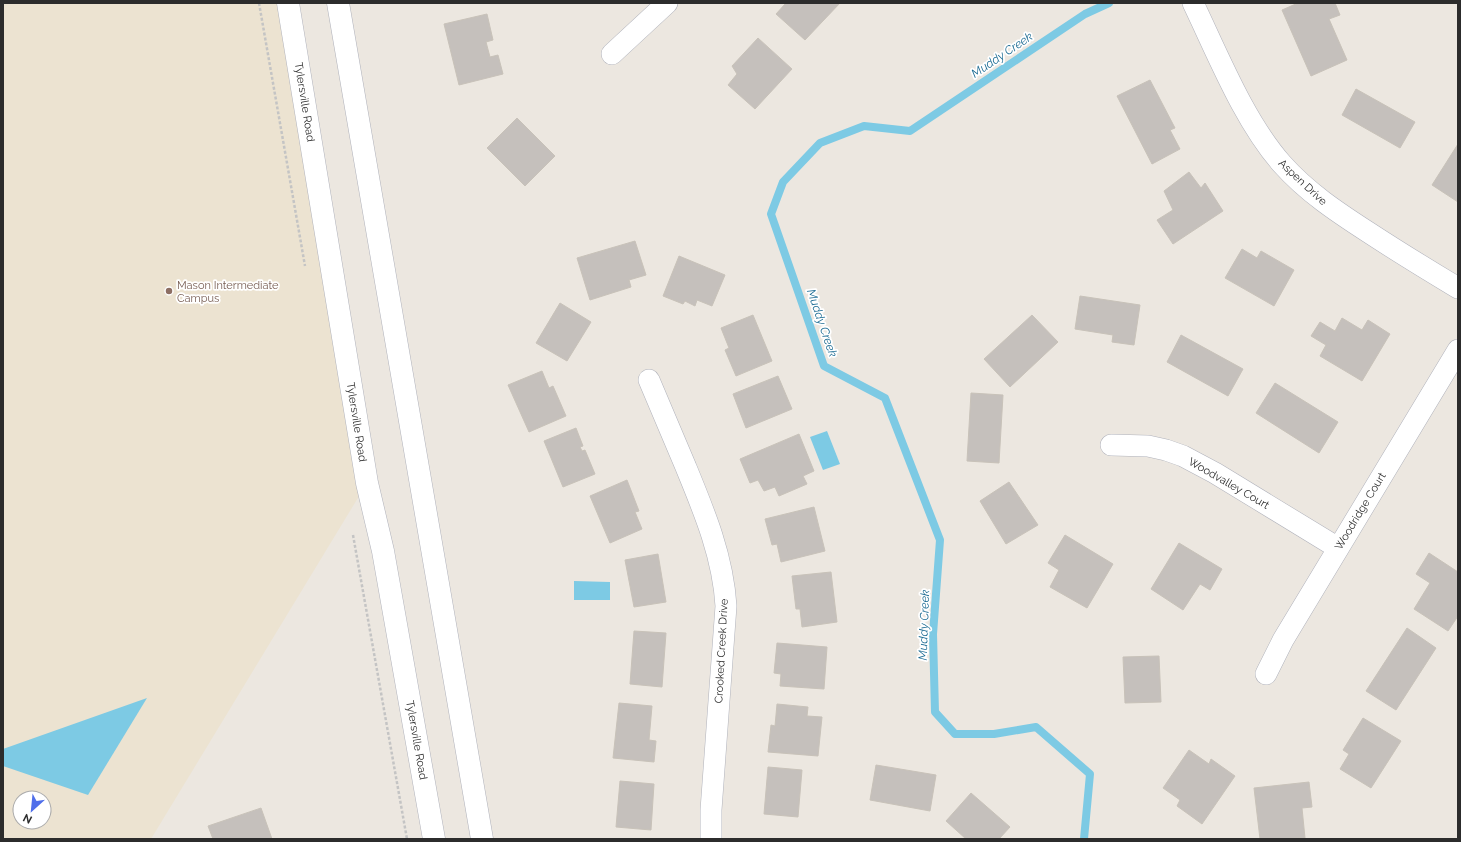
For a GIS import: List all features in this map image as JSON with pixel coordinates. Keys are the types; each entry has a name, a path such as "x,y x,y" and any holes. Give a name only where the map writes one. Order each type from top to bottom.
{"main road":[{"name":"Tylersville Road","path":"288,3 367,483 383,551 434,839"},
{"path":"338,3 482,839"}],"street":[{"path":"612,54 667,3"},
{"name":"Aspen Drive","path":"1193,3 1242,104 1260,136 1282,164 1309,190 1338,213 1458,288"},
{"name":"Woodridge Court","path":"1266,674 1283,640 1458,350"},
{"name":"Crooked Creek Drive","path":"649,380 700,501 718,552 724,588 726,606 711,810 711,839"},
{"name":"Woodvalley Court","path":"1111,445 1148,446 1183,456 1216,472 1338,548"}],"shaded area":[{"name":"Mason Intermediate Campus","path":"3,3 288,3 367,483 151,839 3,839"}],"water":[{"path":"827,431 840,464 823,470 810,437"},
{"path":"574,581 610,582 610,600 574,600"},
{"path":"147,698 88,795 3,766 3,749"}],"building":[{"path":"786,3 840,3 805,40 776,14"},
{"path":"1298,3 1335,3 1340,15 1329,19 1347,60 1311,76 1282,10"},
{"path":"487,14 493,40 486,42 490,57 498,55 503,74 459,85 444,24"},
{"path":"758,38 792,69 755,109 728,85 737,74 732,66"},
{"path":"1150,80 1175,128 1170,130 1180,149 1152,164 1117,96"},
{"path":"1356,89 1415,122 1400,148 1342,115"},
{"path":"517,118 555,156 525,186 487,148"},
{"path":"1458,144 1458,202 1432,185"},
{"path":"1189,172 1201,188 1205,183 1223,211 1173,244 1157,220 1173,210 1164,191"},
{"path":"635,241 646,275 629,280 631,287 590,300 577,258"},
{"path":"1242,249 1257,258 1261,251 1294,270 1274,306 1225,278"},
{"path":"679,256 725,275 712,306 697,300 695,306 685,301 683,304 663,296"},
{"path":"1080,296 1140,305 1134,345 1112,342 1113,335 1075,329"},
{"path":"560,303 591,322 567,361 536,343"},
{"path":"753,315 772,361 736,376 725,350 729,348 721,328"},
{"path":"1032,315 1058,342 1010,387 984,359"},
{"path":"1342,318 1362,330 1368,320 1390,334 1362,381 1320,356 1326,345 1311,336 1320,322 1335,331"},
{"path":"1181,335 1243,369 1228,396 1167,362"},
{"path":"542,371 549,388 553,386 566,416 529,432 508,385"},
{"path":"778,376 792,409 746,428 733,394"},
{"path":"1275,383 1338,422 1319,453 1256,413"},
{"path":"971,393 1003,395 999,463 967,461"},
{"path":"576,428 583,446 580,447 582,451 585,450 595,474 563,487 544,441"},
{"path":"799,434 814,471 803,476 807,484 779,496 775,487 764,491 758,480 750,483 740,459"},
{"path":"627,480 639,511 635,512 642,529 610,543 590,496"},
{"path":"1009,482 1038,525 1006,544 980,501"},
{"path":"814,507 825,551 781,562 777,544 772,545 765,519"},
{"path":"1065,535 1113,564 1087,608 1050,587 1059,570 1048,563"},
{"path":"1179,543 1222,569 1210,590 1200,584 1183,610 1151,589"},
{"path":"1429,553 1458,572 1458,616 1448,631 1414,609 1430,583 1416,574"},
{"path":"658,554 666,602 634,607 625,560"},
{"path":"831,572 837,622 802,627 800,609 796,609 792,576"},
{"path":"1407,628 1436,648 1396,710 1366,691"},
{"path":"634,631 666,633 662,687 630,684"},
{"path":"777,643 827,647 824,689 780,686 781,674 774,673"},
{"path":"1159,656 1161,702 1125,703 1123,657"},
{"path":"619,703 652,706 649,740 656,741 654,762 613,758"},
{"path":"777,704 808,707 807,716 822,717 818,756 768,752 771,725 775,726"},
{"path":"1363,718 1401,741 1371,788 1340,769 1349,754 1343,750"},
{"path":"1189,750 1209,764 1211,759 1235,776 1202,824 1177,806 1180,800 1163,788"},
{"path":"876,765 936,775 930,811 870,800"},
{"path":"768,767 802,770 798,817 764,814"},
{"path":"620,781 654,784 651,830 616,827"},
{"path":"1309,782 1312,807 1302,808 1305,838 1260,839 1254,788"},
{"path":"971,793 1010,827 999,839 966,839 946,821"},
{"path":"261,808 272,839 213,839 208,826"}],"waterway":[{"name":"Muddy Creek","path":"1084,839 1090,774 1036,727 994,734 955,734 935,712 933,634 940,540 885,398 824,366 771,214 783,182 820,143 864,126 910,131 1085,14 1109,3"}],"place":[{"name":"Mason Intermediate Campus","path":"169,291"}]}
